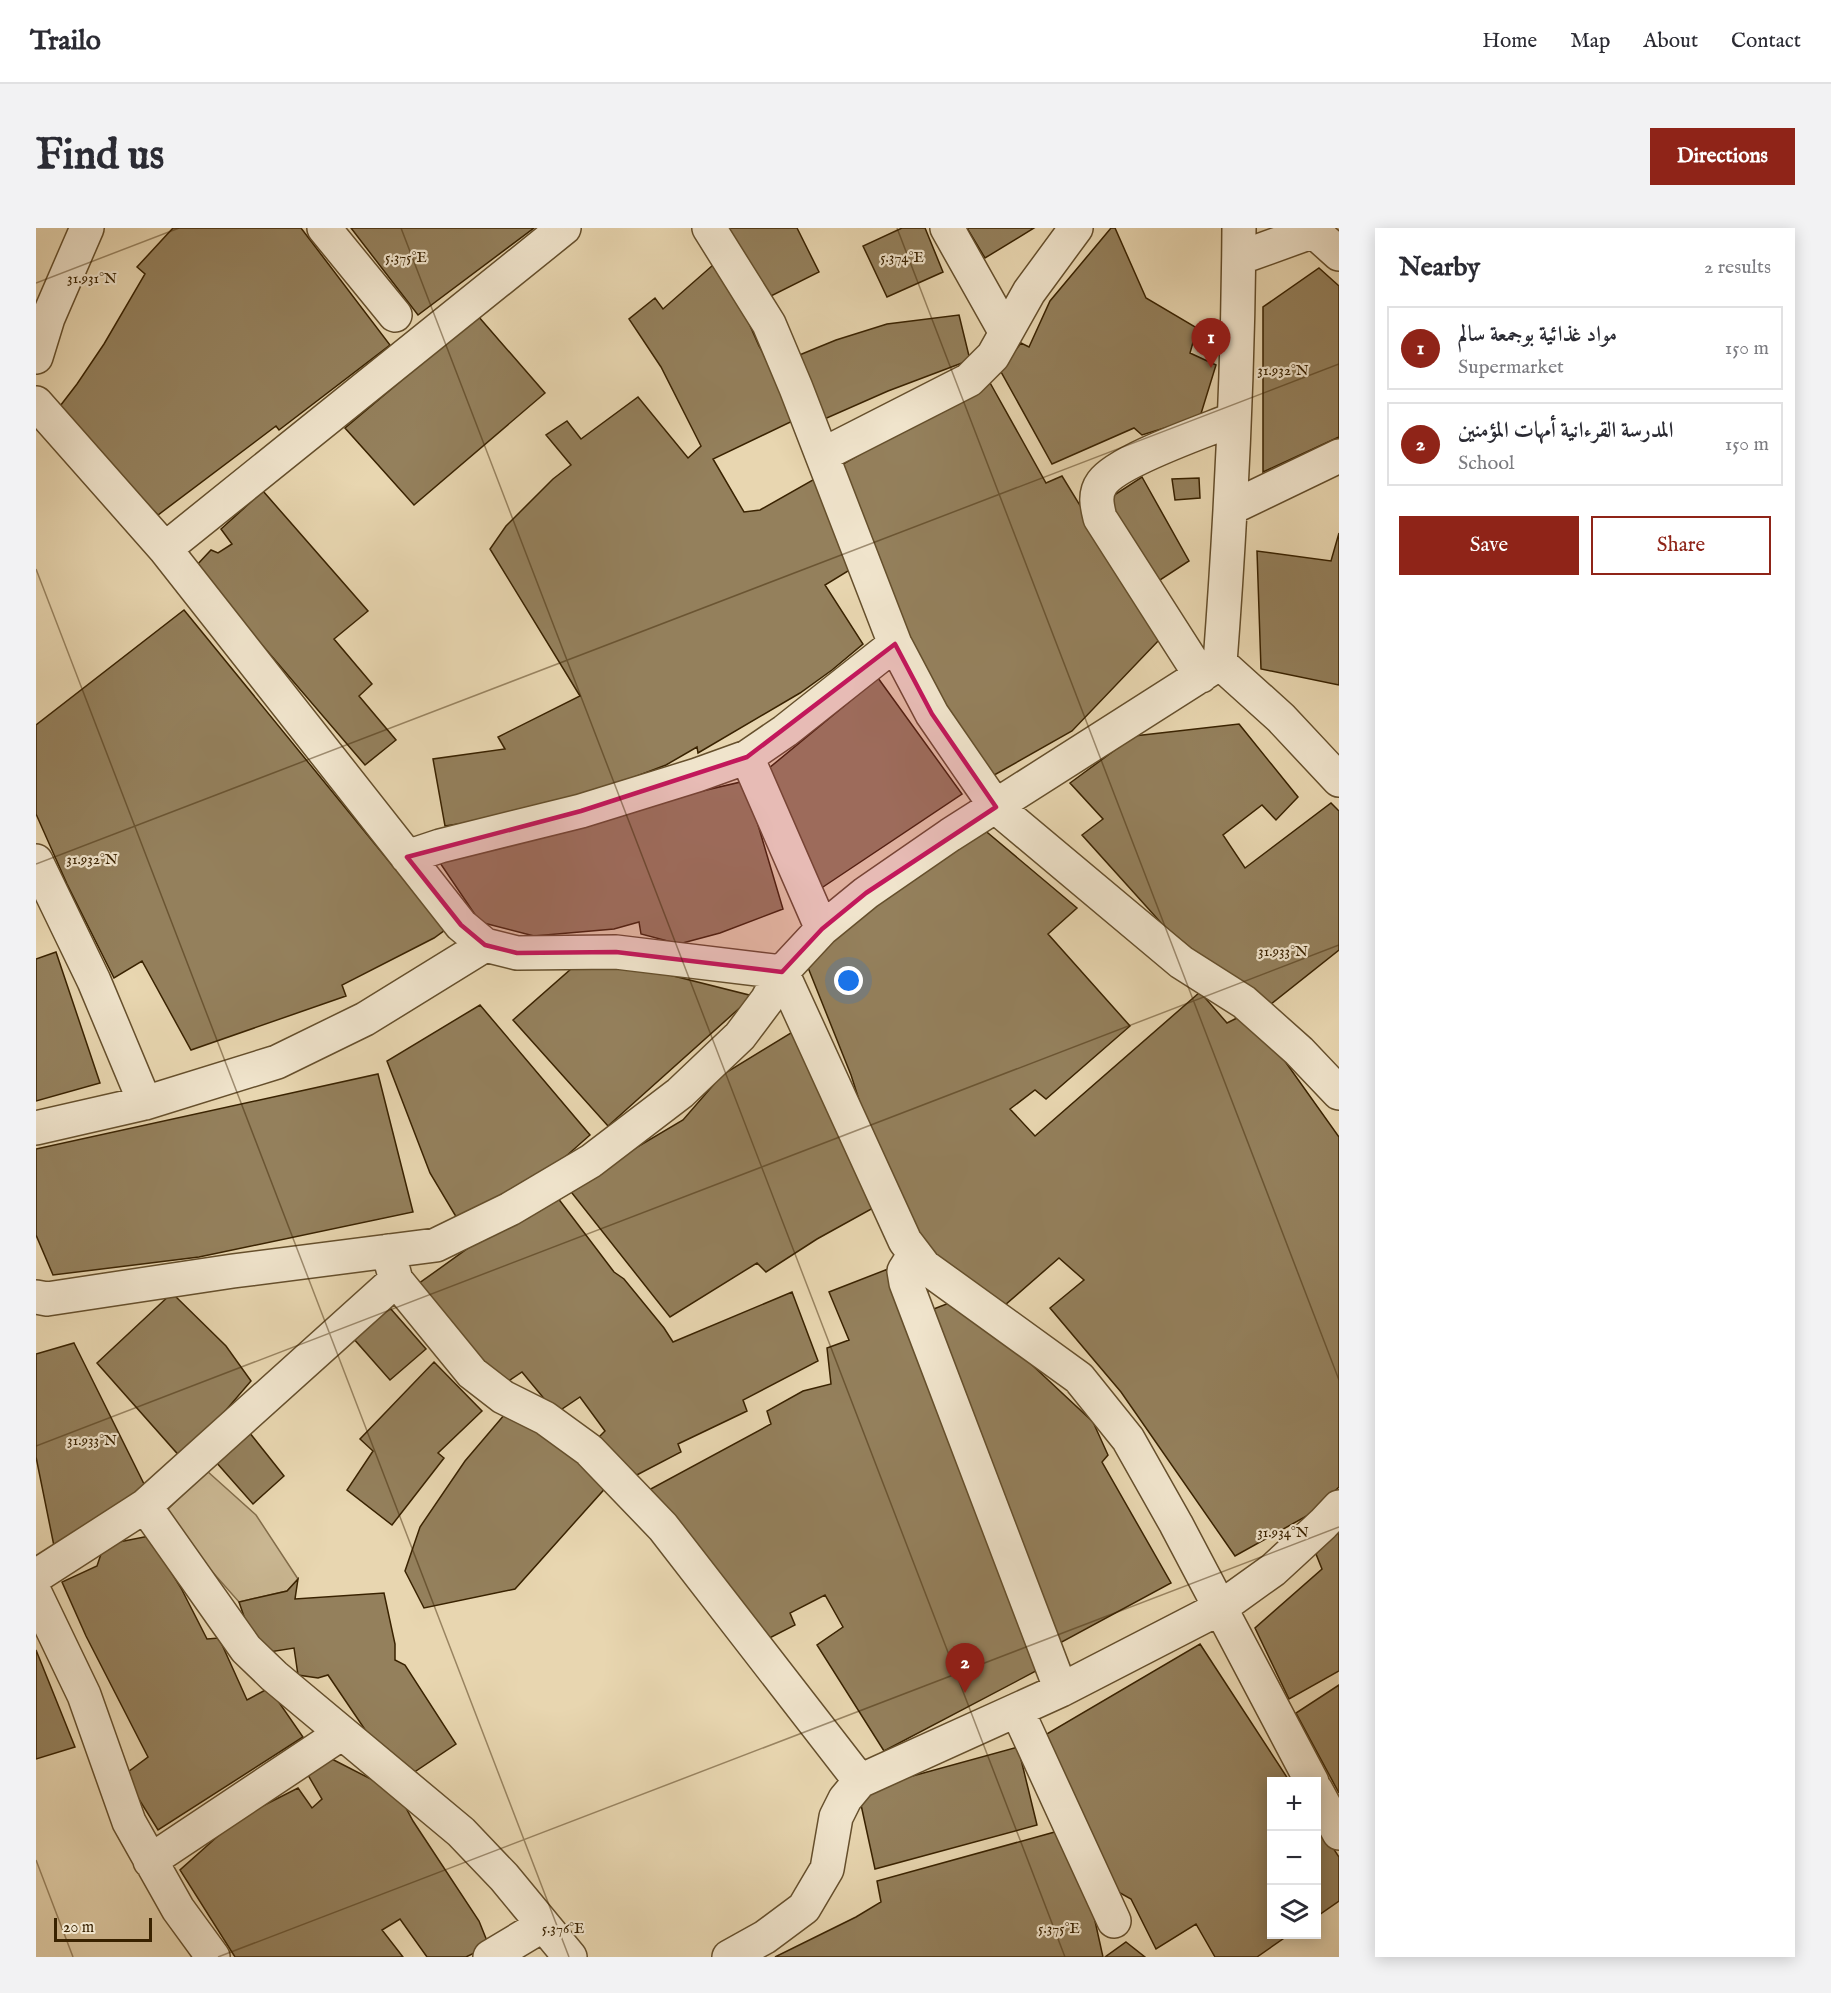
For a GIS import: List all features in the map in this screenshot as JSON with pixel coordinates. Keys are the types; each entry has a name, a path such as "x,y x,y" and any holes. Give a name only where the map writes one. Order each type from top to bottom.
{"street":[{"path":"36,357 48,318 87,228"},
{"path":"324,228 395,315"},
{"path":"165,549 564,228"},
{"path":"709,228 769,324 895,644 932,714 996,807 1181,962 1244,1002 1299,1052 1339,1093"},
{"path":"947,228 1006,333"},
{"path":"822,455 969,381 993,356 1029,292 1076,228"},
{"path":"1211,669 1231,508 1239,243 1312,229 1339,254"},
{"path":"36,404 165,549 461,925 485,945 517,954 616,952 782,972"},
{"path":"1234,419 1128,462 1102,483 1095,501 1100,518 1211,669 1326,747 1339,780"},
{"path":"1231,508 1339,456"},
{"path":"407,857 440,846 581,811 697,776 747,757 785,731 895,644"},
{"path":"36,1576 145,1506 392,1266 510,1209 591,1161 680,1093 740,1036 767,1000 782,972 822,929 866,893 950,835 1211,669"},
{"path":"747,757 822,929"},
{"path":"36,861 94,981 145,1102"},
{"path":"36,1128 145,1102 277,1062 365,1019 485,945"},
{"path":"782,972 905,1241 914,1255 924,1266 1079,1378 1128,1439 1176,1524 1309,1777"},
{"path":"914,1255 904,1271 906,1283 1061,1690"},
{"path":"36,1297 47,1299 233,1271 392,1266"},
{"path":"392,1266 472,1373 502,1397 544,1418 589,1450 657,1520 860,1781"},
{"path":"145,1506 246,1649 274,1676 462,1832 504,1877 570,1957"},
{"path":"729,1957 765,1937 804,1908 827,1869 836,1818 845,1799 860,1781 1061,1690 1220,1608 1273,1570 1339,1507"},
{"path":"36,1595 84,1695 129,1822 178,1908 213,1957"},
{"path":"1017,1710 1114,1921"},
{"path":"150,1861 342,1733"},
{"path":"1321,1798 1339,1833"},
{"path":"490,1957 543,1925"}],"highlighted area":[{"path":"895,644 932,714 996,807 866,893 822,929 782,972 616,952 517,953 485,945 461,925 407,857 581,811 747,757"}],"shaded area":[{"path":"207,1471 256,1515 298,1579 287,1591 239,1602 162,1515"}],"building":[{"path":"173,228 301,228 390,345 279,430 276,426 158,515 57,410 104,344 145,274 137,267"},
{"path":"351,228 534,228 418,315"},
{"path":"727,228 797,228 819,272 765,299"},
{"path":"902,228 925,228 943,272 887,297 863,246"},
{"path":"967,228 1034,228 985,258"},
{"path":"1111,228 1115,228 1146,298 1197,328 1190,353 1216,365 1200,417 1142,435 1134,428 1052,464 1000,370 1021,343 1029,347 1050,301"},
{"path":"713,265 739,301 759,346 801,417 713,459 744,512 760,510 818,477 853,568 825,585 863,644 800,693 698,753 697,747 666,765 624,781 512,816 445,826 433,759 505,749 498,737 580,696 490,549 506,526 553,479 571,465 546,435 567,421 581,439 638,397 688,458 701,446 661,367 629,319 655,298 663,309"},
{"path":"1319,268 1339,286 1339,437 1263,472 1263,307"},
{"path":"959,315 970,360 888,391 820,421 797,356 836,340 887,324"},
{"path":"478,316 545,393 414,505 345,428"},
{"path":"989,381 1046,483 1062,476 1161,638 1072,731 989,778 920,664 836,468"},
{"path":"1142,477 1189,561 1154,584 1105,501"},
{"path":"1199,478 1200,498 1175,500 1172,479"},
{"path":"263,491 368,611 334,639 372,684 359,696 396,740 365,765 195,567 211,550 218,553 232,544 221,529"},
{"path":"1339,533 1339,685 1261,669 1257,551 1331,561"},
{"path":"184,610 445,930 434,938 342,985 346,996 191,1050 142,961 114,978 67,884 36,814 36,725"},
{"path":"878,678 962,794 817,891 763,773"},
{"path":"1239,724 1298,797 1276,820 1262,805 1223,835 1245,868 1331,803 1339,811 1339,950 1271,1004 1235,977 1203,958 1163,925 1082,835 1103,819 1070,783 1134,736"},
{"path":"745,781 783,909 720,933 679,944 641,934 639,922 614,929 534,936 480,922 434,854"},
{"path":"982,828 1077,908 1048,934 1130,1026 1046,1099 1035,1090 1010,1109 1035,1136 1200,992 1227,1023 1237,1018 1282,1057 1339,1137 1339,1487 1312,1513 1235,1556 1121,1392 1050,1308 1084,1280 1059,1258 1005,1305 950,1269 920,1238 872,1140 851,1075 805,960 910,879"},
{"path":"56,952 100,1083 36,1101 36,959"},
{"path":"618,962 753,996 608,1126 513,1020 571,969"},
{"path":"480,1005 590,1135 564,1158 458,1220 430,1173 387,1061"},
{"path":"794,1031 857,1176 875,1207 817,1239 766,1272 757,1263 670,1317 568,1188 683,1120 722,1075"},
{"path":"378,1074 413,1212 199,1257 53,1275 36,1235 36,1149"},
{"path":"554,1193 614,1272 624,1279 673,1342 792,1292 818,1361 743,1400 747,1411 678,1444 681,1452 631,1478 593,1443 605,1431 580,1397 556,1413 522,1372 501,1386 418,1284 499,1226"},
{"path":"888,1269 975,1498 1036,1671 884,1751 817,1645 843,1627 825,1595 790,1613 795,1625 758,1644 647,1491 771,1424 767,1411 803,1391 831,1384 827,1348 849,1340 829,1292"},
{"path":"172,1293 226,1346 251,1381 183,1460 97,1363"},
{"path":"949,1303 999,1334 1093,1422 1108,1455 1102,1462 1171,1583 1060,1643 926,1312"},
{"path":"390,1308 426,1349 390,1380 353,1338"},
{"path":"74,1343 146,1488 54,1546 36,1457 36,1354"},
{"path":"434,1362 482,1411 438,1453 444,1458 392,1525 347,1490 373,1451 360,1439"},
{"path":"511,1407 609,1484 515,1589 424,1608 405,1571 420,1527 465,1461"},
{"path":"249,1432 284,1476 253,1504 216,1462"},
{"path":"1339,1521 1339,1671 1289,1699 1255,1628 1322,1569 1316,1554"},
{"path":"149,1536 181,1588 207,1639 219,1638 247,1700 269,1688 303,1737 158,1830 124,1775 148,1757 86,1636 62,1582 97,1566 104,1545"},
{"path":"298,1579 295,1599 384,1593 395,1644 395,1660 405,1665 456,1744 404,1779 370,1737 328,1675 318,1678 298,1675 294,1648 257,1654 239,1602 287,1591"},
{"path":"1200,1644 1287,1777 1267,1777 1267,1939 1283,1939 1257,1957 1215,1957 1196,1924 1156,1949 1131,1899 1113,1889 1045,1735"},
{"path":"36,1650 75,1747 36,1759"},
{"path":"1339,1685 1339,1793 1296,1713"},
{"path":"1018,1747 1037,1825 875,1869 858,1791"},
{"path":"326,1756 398,1793 413,1821 479,1921 489,1946 466,1957 427,1957 400,1919 382,1930 403,1957 235,1957 180,1870 237,1819 298,1788 312,1808 322,1799 305,1770"},
{"path":"1062,1830 1093,1912 1103,1957 775,1957 856,1917 881,1902 877,1881"},
{"path":"1321,1830 1339,1857 1339,1901 1321,1914"},
{"path":"1126,1942 1145,1957 1105,1957"}],"place":[{"name":"مواد غذائية بوجمعة سالم","path":"1211,368"},
{"name":"المدرسة القرءانية أمهات المؤمنين","path":"965,1693"}]}
